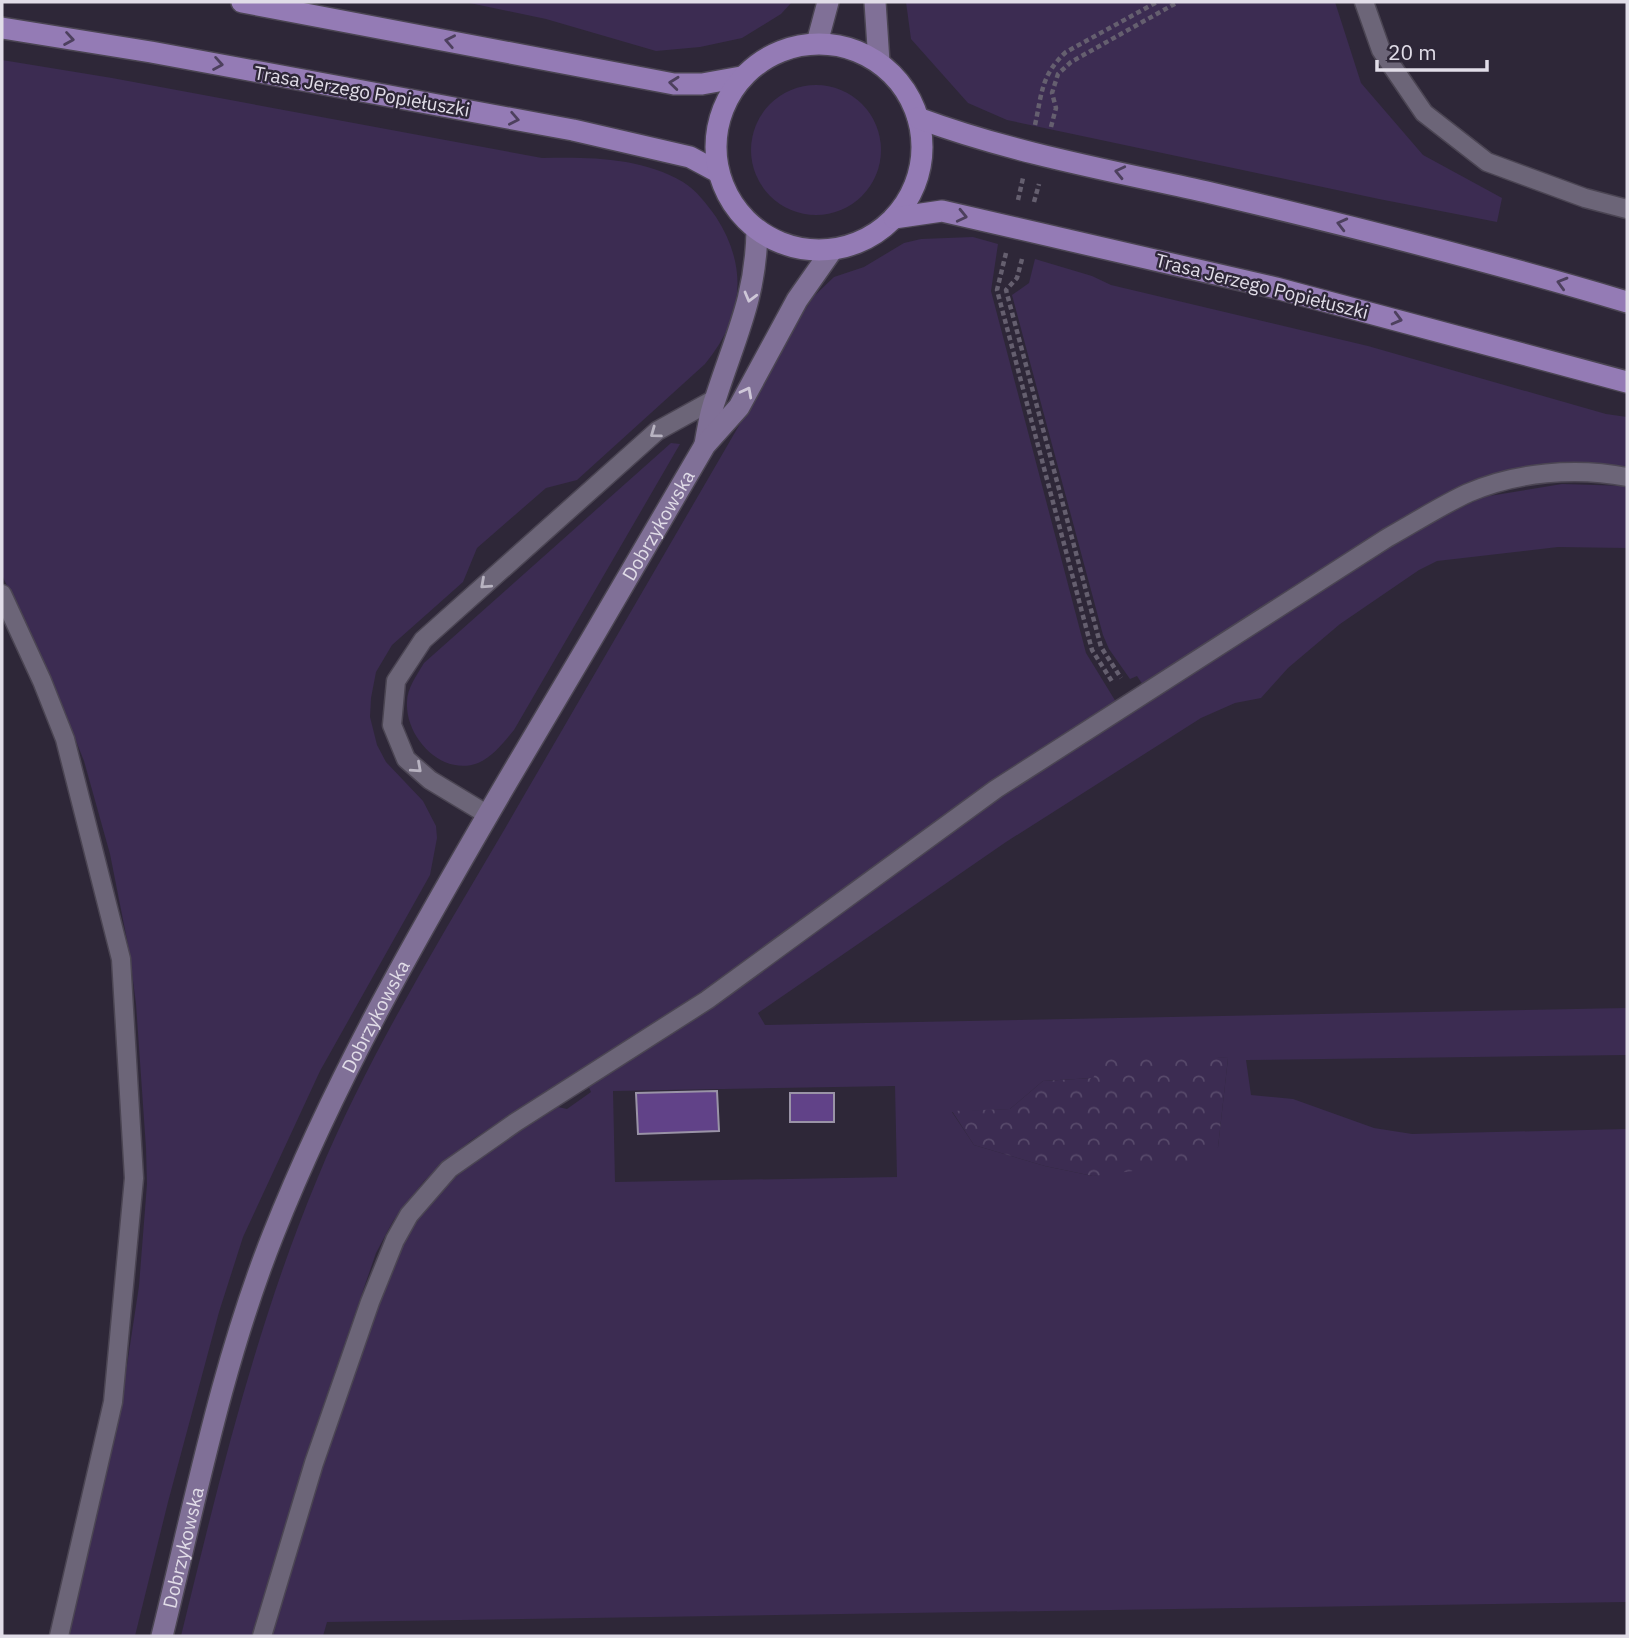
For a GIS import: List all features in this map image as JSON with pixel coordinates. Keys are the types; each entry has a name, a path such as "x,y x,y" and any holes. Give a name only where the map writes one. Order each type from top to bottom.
{"main road":[{"path":"242,2 674,84 702,84 741,77 776,52 817,43 849,48 879,62 904,88 918,118 922,156 913,189 894,218 859,243 832,250 817,251 786,245 757,230 733,205 718,172 718,121 741,77"},
{"path":"817,43 828,2"},
{"path":"876,2 879,62"},
{"name":"Trasa Jerzego Popiełuszki","path":"2,28 151,52 573,130 690,157 718,172"},
{"path":"918,118 951,131 1353,227 1627,302"},
{"name":"Trasa Jerzego Popiełuszki","path":"894,218 942,211 1276,288 1627,382"},
{"name":"Dobrzykowska","path":"705,445 715,399 744,320 752,288 757,264 757,230"},
{"name":"Dobrzykowska","path":"162,1636 225,1384 272,1237 333,1096 385,996 488,815 705,445 739,407 797,300 832,250"}],"lane":[{"path":"1364,2 1381,50 1424,113 1488,162 1585,198 1627,209"},
{"path":"488,815 430,780 406,759 393,725 396,681 423,640 656,431 715,399"},
{"path":"261,1636 314,1463 370,1302 395,1240 410,1215 449,1169 516,1122 707,1000 996,789 1387,538 1470,492 1524,477 1568,472 1604,472 1627,477"},
{"path":"2,594 65,739 121,959 135,1178 113,1402 59,1636"}],"path":[{"path":"1133,701 1092,650 997,290 1020,229 1037,153 1047,73 1066,52 1157,2"},
{"path":"1133,701 1132,685 1127,686 1101,647 1006,290 1017,278 1020,229 1037,153 1056,108 1052,93 1058,74 1071,62 1178,2"}],"green space":[{"path":"465,2 792,2 781,14 742,38 700,47 656,51 546,19"},
{"path":"906,2 1335,2 1361,83 1423,155 1502,198 1497,222 1007,120 968,103 911,39"},
{"path":"2,60 542,158 614,160 650,168 683,182 705,202 727,236 737,274 734,311 718,347 705,364 577,480 546,488 477,548 463,582 392,645 376,672 370,717 377,745 386,762 423,801 436,826 437,838 430,875 320,1071 243,1237 219,1312 135,1636 69,1636 122,1398 139,1286 147,1184 146,1148 136,1004 129,950 110,854 84,761 61,703 2,575"},
{"path":"816,85 841,90 862,104 876,125 881,150 876,175 862,196 841,210 816,215 791,210 770,196 756,175 751,150 756,125 770,104 791,90"},
{"path":"973,237 998,244 991,291 1086,653 1116,702 974,794 762,953 470,1141 424,1181 393,1221 376,1253 309,1447 252,1636 181,1636 257,1346 296,1233 358,1089 427,962 814,296 834,277 864,267 904,243 921,239"},
{"path":"1035,259 1092,276 1111,285 1368,346 1606,414 1627,417 1627,468 1555,466 1513,473 1444,494 1143,685 1137,676 1130,679 1109,649 1103,635 1012,295 1029,283"},
{"path":"671,443 680,444 514,730 493,753 478,763 465,766 451,764 428,751 412,728 407,702 411,687 424,663"},
{"path":"1562,484 1627,486 1627,548 1558,547 1437,561 1419,570 1340,624 1288,668 1261,698 1235,703 1201,718 1006,842 758,1013 765,1025 1627,1008 1627,1055 1246,1060 1251,1095 1293,1099 1374,1128 1412,1134 1627,1129 1627,1602 327,1622 323,1636 270,1636 332,1434 390,1272 428,1206 457,1175 499,1144 558,1107 567,1109 591,1092 588,1085 721,1002 1035,773 1410,533 1483,497","holes":["1206,1057 1228,1058 1218,1147 1093,1176 1045,1166 974,1145 952,1112 1010,1109 1043,1081 1093,1078","895,1086 897,1177 615,1182 613,1091"]},
{"path":"1142,1051 1228,1058 1218,1147 1197,1163 1093,1176 1045,1166 974,1145 952,1111 1010,1109 1043,1081 1093,1078 1105,1059"}],"building":[{"path":"717,1091 719,1131 638,1134 636,1093"},
{"path":"790,1093 834,1093 834,1122 790,1122"}]}
